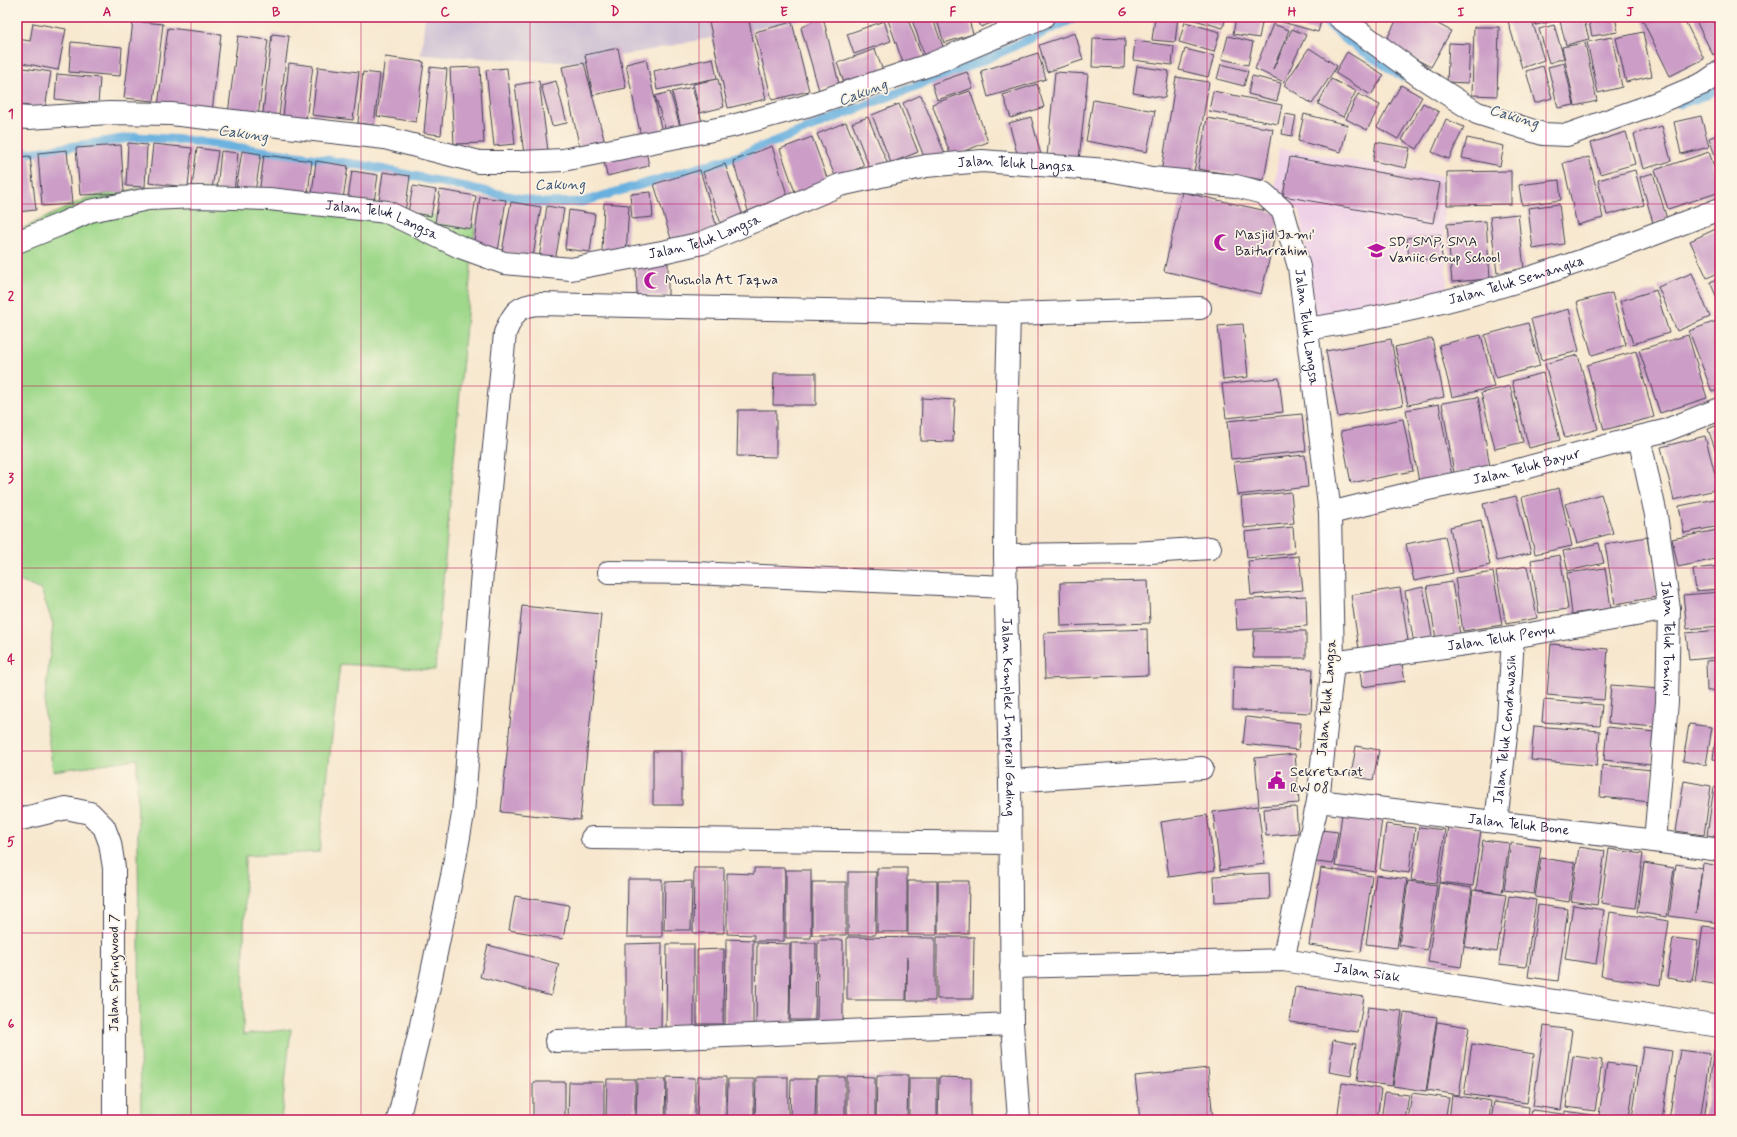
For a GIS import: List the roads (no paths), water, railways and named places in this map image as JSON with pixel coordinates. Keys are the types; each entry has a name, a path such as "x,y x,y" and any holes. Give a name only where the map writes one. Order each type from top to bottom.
{"street":[{"path":"17,117 29,118 109,113 171,114 385,138 479,162 563,160 732,126 806,106 930,65 1043,17"},
{"path":"1339,17 1421,78 1477,113 1543,134 1566,135 1664,100 1704,83 1720,72"},
{"name":"Jalan Teluk Langsa","path":"17,242 90,211 148,199 198,197 269,199 387,212 460,247 504,263 571,269 702,243 840,185 926,166 982,161 1108,170 1152,178 1236,186 1262,193 1283,210 1299,267 1330,513 1333,663 1318,801 1283,960"},
{"name":"Jalan Teluk Semangka","path":"1307,329 1335,325 1425,306 1505,285 1567,266 1720,209"},
{"path":"398,1120 420,1030 452,876 462,814 481,579 503,348 505,333 511,319 520,309 529,305 540,304 1009,314 1200,308"},
{"name":"Jalan Komplek Imperial Gading","path":"1009,314 1005,555 1010,781 1012,1024 1019,1120"},
{"name":"Jalan Teluk Bayur","path":"1330,513 1428,489 1503,474 1664,431 1720,409"},
{"name":"Jalan Teluk Tomini","path":"1639,437 1656,515 1669,609 1666,702 1655,841"},
{"path":"1005,555 1127,553 1210,548"},
{"path":"609,572 694,573 1006,587"},
{"name":"Jalan Teluk Penyu","path":"1333,663 1513,638 1669,609"},
{"name":"Jalan Teluk Cendrawasih","path":"1496,822 1508,719 1513,638"},
{"path":"1010,781 1202,768"},
{"name":"Jalan Teluk Bone","path":"1318,801 1720,850"},
{"name":"Jalan Springwood 7","path":"17,820 66,808 90,813 104,827 110,843 114,868 114,1120"},
{"path":"592,838 1010,843"},
{"name":"Jalan Siak","path":"1011,967 1283,960 1720,1026"},
{"path":"556,1041 652,1039 1012,1024"}],"waterway":[{"name":"Cakung","path":"17,150 29,153 136,137 185,140 361,165 541,203 582,202 739,156 982,61 1077,17"},
{"name":"Cakung","path":"1320,17 1349,42 1403,77"},
{"name":"Cakung","path":"1680,104 1707,95 1720,86"}],"place":[{"name":"Masjid Jami' Baiturrahim","path":"1222,243"},
{"name":"SD, SMP, SMA Vaniic Group School","path":"1376,250"},
{"name":"Mushola At Taqwa","path":"652,280"},
{"name":"Sekretariat RW 08","path":"1277,780"}]}
